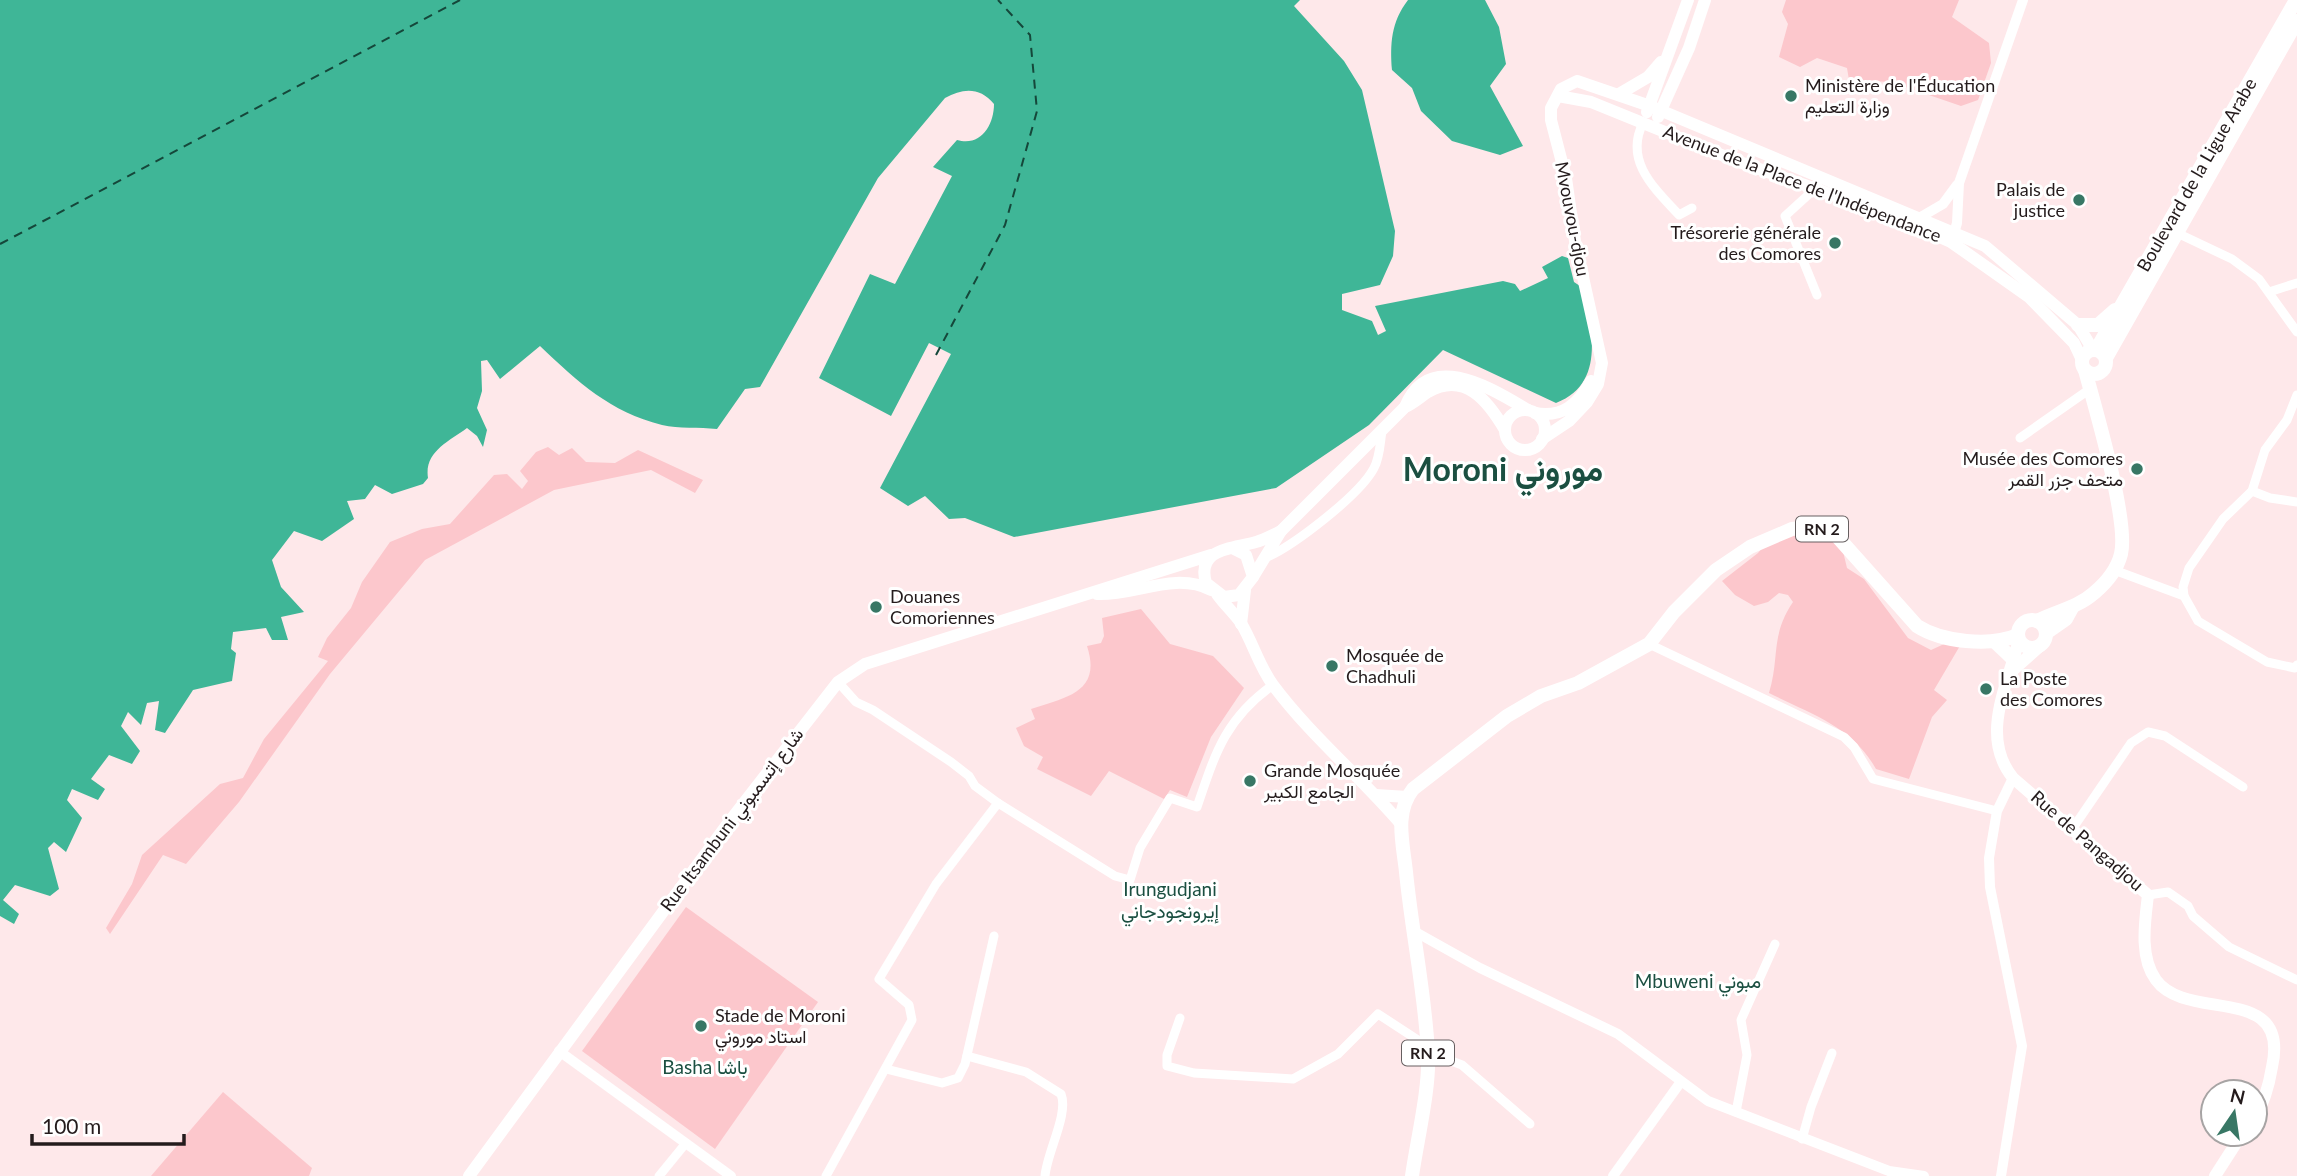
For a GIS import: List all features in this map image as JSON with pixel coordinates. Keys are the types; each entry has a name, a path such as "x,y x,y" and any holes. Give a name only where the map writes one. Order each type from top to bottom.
{"main road":[{"path":"1655,108 1672,44 1688,0"},
{"path":"1655,108 1577,81 1565,85 1558,96 1577,97 1648,125 1689,48 1705,0"},
{"name":"Boulevard de la Ligue Arabe","path":"2094,360 2173,231 2293,22 2296,0"},
{"path":"1619,94 1657,68 1672,44"},
{"name":"Mvouvou-djou","path":"1532,412 1556,415 1574,404 1592,379 1595,343 1566,178 1551,120 1552,108 1558,96"},
{"name":"Avenue de la Place de l'Indépendance","path":"1655,108 1819,184"},
{"name":"Avenue de la Place de l'Indépendance","path":"1648,125 1819,184 1953,237 1985,246 2078,325 2094,360"},
{"name":"Boulevard de la Ligue Arabe","path":"2094,360 2129,292 2173,231"},
{"name":"Avenue de la Place de l'Indépendance","path":"1953,237 2029,297 2094,360"},
{"path":"2078,325 2094,326 2103,322 2129,292"},
{"name":"Mvouvou-djou","path":"1542,439 1569,421 1592,394 1602,363 1601,351 1595,343"},
{"path":"2018,637 2025,647 2041,633 2066,619 2072,608 2092,595 2114,570 2121,552 2122,538 2090,389 2094,360"},
{"path":"2094,360 2096,411"},
{"path":"1241,624 1245,590 1281,531 1405,407 1436,389 1461,385 1480,394 1505,430 1509,442 1520,449 1533,448 1542,439 1545,428 1532,412 1477,382 1446,377 1425,382 1410,396 1405,407"},
{"path":"1505,430 1512,415 1532,412"},
{"name":"RN 2","path":"1412,1176 1427,1049 1422,975 1412,930 1401,824 1407,797 1507,716 1541,696 1578,683 1649,644 1701,583 1730,559 1768,537 1800,527 1816,526 1835,534 1848,545 1917,626 1939,636 1995,642 2018,637"},
{"path":"1281,531 1259,541 1217,550 1204,568 1206,583 1241,624 1252,651 1273,685 1324,746 1376,795 1401,824"},
{"path":"1232,548 1246,555 1253,569 1252,577"},
{"name":"Rue Itsambuni شارع إتسمبوني","path":"469,1176 559,1051 838,682 865,664 1211,555"},
{"name":"Rue Itsambuni شارع إتسمبوني","path":"1090,593 1113,595 1179,583 1214,592"},
{"path":"1214,592 1232,597 1245,590"},
{"path":"2013,778 1999,754 1997,724 2000,705 2013,666 2022,624 2041,633"},
{"path":"2013,666 2041,633"},
{"path":"1995,642 2013,666"},
{"name":"Rue de Pangadjou","path":"2013,778 2148,895 2146,954 2154,979 2188,999 2236,1008 2256,1016 2272,1030 2276,1041 2269,1079"},
{"path":"1376,795 1407,797"},
{"path":"2215,1176 2233,1148"}],"street":[{"path":"1953,237 1959,183 2023,0"},
{"path":"1648,125 1634,147 1639,164 1653,187 1679,215 1692,208"},
{"path":"1916,223 1943,204 1959,183"},
{"path":"1817,295 1784,216 1819,184"},
{"path":"2173,231 2239,263 2259,279 2297,331"},
{"path":"2269,292 2297,283"},
{"path":"2020,438 2043,425 2090,389"},
{"path":"2296,667 2267,662 2198,621 2184,596 2183,587 2194,559 2222,519 2252,491 2265,450 2290,414 2297,395"},
{"path":"1263,559 1293,543 1369,476 1378,456 1382,431"},
{"path":"2252,491 2290,503 2297,502"},
{"path":"2114,570 2184,596"},
{"path":"1649,644 1844,737 1854,747 1866,772 1873,779 1997,811"},
{"path":"838,682 862,707 873,710 951,762 969,776 975,786 998,803 1115,877 1129,880 1140,848 1170,798 1197,807 1221,739 1259,695 1273,685"},
{"path":"2073,828 2131,743 2148,732 2165,736 2243,787"},
{"path":"2001,1176 2022,1045 1990,887 1989,858 1997,811 2013,778"},
{"path":"826,1176 912,1020 909,1005 878,979 936,884 998,803"},
{"path":"2148,895 2168,892 2188,906 2193,916 2229,947 2297,980"},
{"path":"1412,930 1480,968 1618,1034 1679,1083 1708,1101 1889,1171 1924,1176"},
{"path":"886,1069 948,1083 958,1078 967,1056 994,936"},
{"path":"1736,1112 1747,1055 1741,1020 1775,944"},
{"path":"1180,1018 1167,1055 1167,1066 1194,1073 1257,1079 1303,1076 1338,1054 1378,1014 1427,1049 1462,1065 1530,1124"},
{"path":"559,1051 731,1176"},
{"path":"1802,1139 1832,1053"},
{"path":"967,1056 1026,1072 1061,1094 1062,1114 1049,1149 1045,1176"},
{"path":"1613,1176 1679,1083"},
{"path":"659,1176 686,1143"}],"shaded area":[{"path":"0,0 1300,0 1294,6 1344,61 1362,90 1395,231 1393,256 1380,285 1342,294 1342,310 1372,321 1378,335 1386,331 1375,306 1503,281 1515,284 1520,291 1548,278 1542,267 1562,256 1568,258 1574,282 1583,288 1592,337 1589,369 1583,383 1572,394 1556,403 1443,350 1369,425 1276,488 1014,537 965,518 949,519 925,496 908,506 880,488 951,354 929,343 891,416 819,378 870,274 895,284 952,176 933,167 957,140 973,140 989,126 994,104 989,98 977,92 958,92 945,98 878,178 760,387 745,389 717,429 662,425 626,412 596,394 540,346 500,379 487,360 481,361 482,391 477,408 487,430 483,447 477,436 467,428 434,454 428,469 428,478 423,484 392,494 375,485 365,499 347,501 354,519 322,541 294,531 272,560 281,587 304,612 281,617 288,640 272,640 266,628 233,632 231,649 236,653 232,681 193,690 165,733 155,730 159,701 147,703 141,725 128,712 121,726 140,751 132,764 109,755 91,779 105,789 98,800 72,789 67,800 82,818 66,852 54,842 48,848 59,889 50,896 15,885 3,900 19,914 14,924 0,916"},
{"path":"1408,0 1485,0 1499,27 1506,64 1490,86 1523,146 1500,155 1452,141 1421,111 1412,88 1392,70 1393,34 1398,17"},
{"path":"1786,0 1959,0 1952,17 1989,43 1991,63 1978,100 1961,106 1891,82 1849,80 1847,68 1817,58 1800,67 1779,57 1788,24 1782,12"},
{"path":"548,447 559,455 572,448 586,462 615,463 638,450 703,480 695,493 651,470 554,490 425,560 330,674 239,802 186,864 163,855 110,934 106,928 132,884 142,855 220,784 243,778 264,739 328,661 318,657 327,638 351,608 362,582 390,542 422,529 450,524 494,475 507,474 522,489 528,481 520,471 536,452"},
{"path":"1804,529 1841,543 1847,568 1864,579 1908,638 1931,650 1953,640 1961,644 1934,690 1947,700 1932,717 1909,779 1876,769 1866,754 1843,732 1769,693 1778,636 1793,602 1788,595 1779,593 1768,602 1754,606 1735,595 1722,581 1758,553 1768,541"},
{"path":"1141,609 1170,644 1213,656 1244,688 1211,737 1187,797 1170,790 1164,799 1109,771 1091,796 1037,769 1043,757 1024,746 1016,728 1035,719 1031,709 1068,696 1085,683 1090,674 1087,646 1101,643 1104,636 1102,618"},
{"name":"Stade de Moroni استاد موروني","path":"686,907 818,1002 715,1149 582,1051"},
{"path":"223,1092 312,1168 309,1176 151,1176"}],"ferry route":[{"path":"0,244 460,0"},
{"path":"936,355 1005,225 1037,111 1030,35 998,0"}],"place":[{"name":"Ministère de l'Éducation وزارة التعليم","path":"1791,96"},
{"name":"Palais de justice","path":"2079,200"},
{"name":"Trésorerie générale des Comores","path":"1835,243"},
{"name":"Musée des Comores متحف جزر القمر","path":"2137,469"},
{"name":"Douanes Comoriennes","path":"876,607"},
{"name":"Mosquée de Chadhuli","path":"1332,666"},
{"name":"La Poste des Comores","path":"1986,689"},
{"name":"Grande Mosquée الجامع الكبير","path":"1250,781"},
{"name":"Stade de Moroni استاد موروني","path":"701,1026"}],"district":[{"name":"Moroni موروني","path":"1503,470"},
{"name":"Irungudjani إيرونجودجاني","path":"1170,900"},
{"name":"Mbuweni مبوني","path":"1698,981"},
{"name":"Basha باشا","path":"705,1067"}]}
